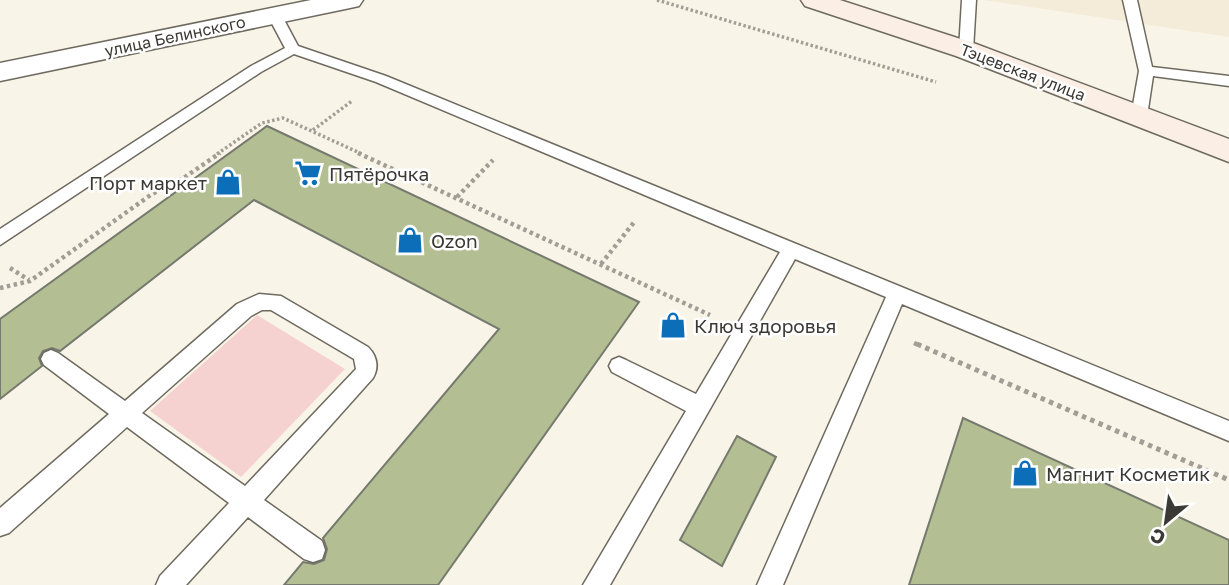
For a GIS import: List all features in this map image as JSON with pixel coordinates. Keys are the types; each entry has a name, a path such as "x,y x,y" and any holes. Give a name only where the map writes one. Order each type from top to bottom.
{"main road":[{"name":"Тэцевская улица","path":"814,0 966,50 1229,151"}],"street":[{"name":"улица Белинского","path":"0,72 349,0"}],"lane":[{"path":"966,50 969,0"},
{"path":"1130,0 1146,71 1139,116"},
{"path":"275,16 293,49 381,79 1229,432"},
{"path":"0,238 256,69 293,49"},
{"path":"1146,71 1229,81"},
{"path":"596,585 791,250"},
{"path":"769,585 897,293"},
{"path":"0,524 244,310 259,302 274,302 361,352 366,358 367,366 360,380 169,585"},
{"path":"51,359 313,550"},
{"path":"620,366 700,407"}],"path":[{"path":"657,0 940,83"},
{"path":"313,130 381,79"},
{"path":"0,288 30,281 152,194 185,177 262,122 283,118 744,330"},
{"path":"457,197 516,136"},
{"path":"601,264 656,194"},
{"path":"881,329 1229,480"}],"shaded area":[{"path":"984,0 1229,0 1229,37"},
{"path":"257,315 345,369 241,477 150,411"}],"building":[{"path":"267,126 639,302 438,585 284,585 303,562 314,564 324,560 327,549 323,538 499,329 254,200 60,351 52,348 43,351 39,358 42,366 0,399 0,319"},
{"path":"963,418 1229,540 1229,585 909,585"},
{"path":"737,436 776,457 722,566 680,540"}],"place":[{"name":"Пятёрочка","path":"308,173"},
{"name":"Порт маркет","path":"228,182"},
{"name":"Ozon","path":"410,240"},
{"name":"Ключ здоровья","path":"673,325"},
{"name":"Магнит Косметик","path":"1025,473"}]}
